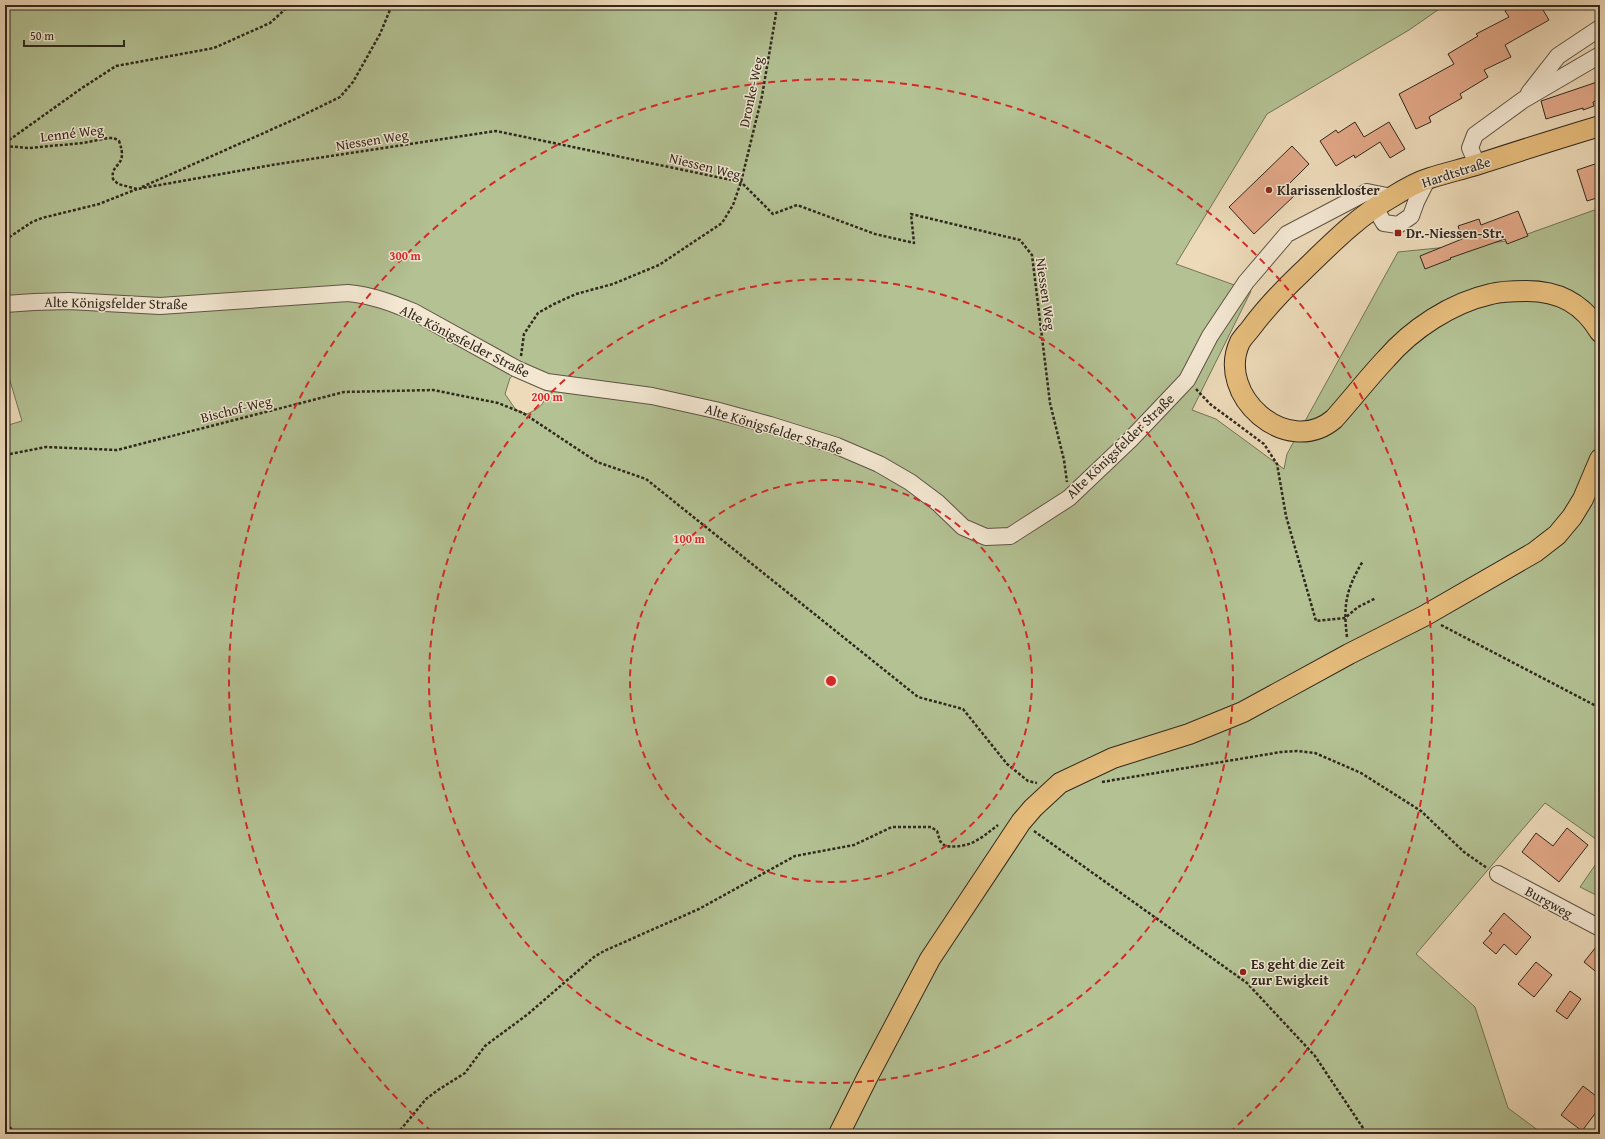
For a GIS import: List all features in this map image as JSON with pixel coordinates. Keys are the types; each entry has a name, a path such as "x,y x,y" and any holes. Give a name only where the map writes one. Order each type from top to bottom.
{"main road":[{"name":"Hardtstraße","path":"1600,126 1428,178 1375,208 1348,228 1292,281 1260,316 1240,342 1235,366 1238,382 1245,398 1255,412 1275,426 1297,431 1308,430 1327,425 1355,396 1386,358 1402,342 1422,326 1462,303 1483,296 1510,291 1529,291 1555,294 1578,305 1594,322 1600,332"},
{"path":"839,1134 930,959 1021,822 1033,808 1060,783 1113,758 1189,734 1230,718 1268,699 1349,654 1424,616 1535,552 1557,535 1572,517 1583,499 1600,459"}],"street":[{"path":"1523,100 1558,56 1600,28"},
{"path":"1477,164 1470,148 1475,135 1523,100 1600,55"},
{"path":"1375,208 1384,223 1398,225 1411,216 1428,178"},
{"name":"Alte Königsfelder Straße","path":"5,304 69,302 160,306 342,293 362,294 414,312 519,370 547,382 652,396 715,410 837,446 879,464 910,482 938,503 964,527 986,537 1010,536 1069,498 1130,440 1187,380 1210,336 1246,282 1287,234 1366,192 1392,197"},
{"name":"Burgweg","path":"1498,874 1600,928"}],"path":[{"path":"5,144 82,88 116,66 214,48 270,23 290,5"},
{"path":"5,240 32,222 42,218 99,204 137,189 293,120 340,97 353,82 383,29 392,5"},
{"name":"Dronke-Weg","path":"519,370 524,334 538,313 576,294 613,284 659,265 693,244 722,223 733,205 741,182 762,96 776,14 775,5"},
{"name":"Niessen Weg","path":"137,189 272,165 496,131 741,182 773,214 797,205 875,234 914,243 911,214 1020,240 1032,255 1050,403 1064,460"},
{"name":"Lenné Weg","path":"5,144 29,148 83,143 114,138 119,141 123,156 121,162 113,171 113,180 118,184 137,189"},
{"path":"1187,380 1210,404 1264,444 1276,464 1286,516 1316,621 1344,618 1358,607 1376,598"},
{"name":"Bischof-Weg","path":"5,455 46,447 117,450 344,392 433,390 498,402 523,413 597,462 646,479 918,697 963,709 1007,764 1028,781 1035,784 1060,783"},
{"path":"1349,654 1344,618 1348,590 1363,561"},
{"path":"1424,616 1600,708"},
{"path":"1099,782 1281,752 1306,751 1315,753 1361,774 1421,811 1471,858 1498,874"},
{"path":"397,1134 426,1099 465,1074 485,1046 528,1014 594,957 604,951 699,909 795,856 854,844 892,827 931,827 937,831 940,841 945,846 967,846 1002,824 1011,822 1021,822 1247,982 1315,1056 1367,1134"},
{"path":"5,1132 12,1127 8,1134"}],"green space":[{"path":"5,5 1445,5 1409,30 1267,114 1176,264 1251,291 1192,410 1216,419 1284,469 1287,454 1398,252 1508,241 1600,208 1600,842 1545,803 1416,954 1475,1007 1508,1108 1543,1134 849,1134 941,957 1009,848 1055,794 1247,705 1108,755 1017,816 831,1134 5,1134 5,426 22,421 5,364","holes":["516,373 548,388 542,405 527,414 516,410 505,394 510,378"]},
{"path":"1600,858 1600,897 1580,887"}],"building":[{"path":"1515,5 1540,5 1549,20 1505,45 1511,57 1484,70 1488,77 1460,94 1462,98 1429,117 1431,122 1416,129 1399,94 1454,64 1448,54 1478,36 1476,34 1509,17 1505,11"},
{"path":"1600,81 1600,99 1593,102 1594,106 1546,119 1541,101"},
{"path":"1355,122 1364,137 1389,122 1405,149 1390,158 1380,142 1355,158 1354,155 1336,166 1320,141 1336,130 1338,133"},
{"name":"Klarissenkloster","path":"1292,146 1309,164 1287,186 1295,195 1254,234 1229,207"},
{"path":"1598,163 1600,169 1600,197 1587,201 1577,170"},
{"path":"1518,211 1528,236 1507,244 1505,239 1450,258 1451,259 1425,269 1420,256 1462,239 1458,226 1479,219 1481,225"},
{"path":"1567,828 1588,845 1559,882 1522,852 1536,833 1553,846"},
{"path":"1504,913 1531,937 1516,955 1504,944 1496,954 1483,943 1492,933 1489,931"},
{"path":"1600,942 1600,975 1584,962"},
{"path":"1536,962 1552,975 1534,997 1518,984"},
{"path":"1570,991 1581,999 1567,1019 1556,1011"},
{"path":"1583,1086 1600,1099 1600,1107 1582,1131 1561,1115"}],"place":[{"name":"Klarissenkloster","path":"1269,190"},
{"name":"Dr.-Niessen-Str.","path":"1398,233"},
{"name":"Es geht die Zeit zur Ewigkeit","path":"1243,972"}]}
